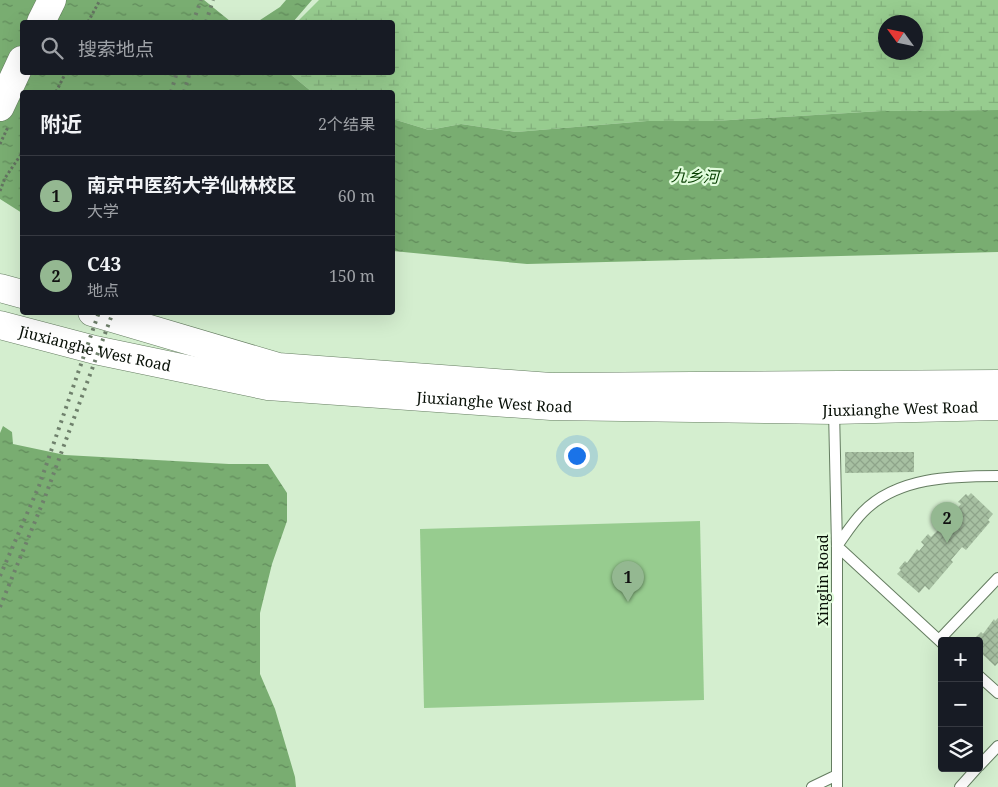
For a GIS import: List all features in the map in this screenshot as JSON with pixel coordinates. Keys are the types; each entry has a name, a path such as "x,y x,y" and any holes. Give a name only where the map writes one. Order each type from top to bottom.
{"main road":[{"path":"42,20 52,0"},
{"path":"0,107 20,64"},
{"path":"0,288 20,293"},
{"name":"Jiuxianghe West Road","path":"102,315 278,367 551,387 834,397 998,406"},
{"name":"Jiuxianghe West Road","path":"0,325 95,350 268,386 551,406 834,397 998,384"}],"lane":[{"name":"Xinglin Road","path":"834,397 837,546 837,787"},
{"path":"938,640 837,546 864,511 887,494 900,488 933,480 965,476 998,476"},
{"path":"945,637 998,578"},
{"path":"983,680 998,693"},
{"path":"983,762 998,746"},
{"path":"960,787 974,772"},
{"path":"812,787 836,775"}],"path":[{"path":"89,20 99,1"},
{"path":"57,90 64,75"},
{"path":"0,191 4,178 20,156"}],"green space":[{"path":"319,0 998,0 998,110 881,111 714,121 647,121 516,132 461,124 429,130 395,120 395,90 310,90 291,75 395,75 395,20 299,20"},
{"path":"700,521 704,700 424,708 420,529"}],"water":[{"path":"0,0 204,0 229,20 20,20 20,75 291,75 310,90 20,90 20,212 0,199"},
{"path":"286,0 312,0 295,20 260,20 280,7"},
{"name":"九乡河","path":"998,110 998,252 527,264 395,251 395,120 429,130 461,124 516,132 647,121 714,121 881,111"},
{"path":"3,426 12,432 13,444 65,455 229,464 268,464 287,493 287,521 272,564 260,613 260,674 275,709 295,777 296,787 0,787 0,433"}],"building":[{"path":"845,452 914,452 914,472 845,473"},
{"path":"971,493 993,514 988,520 990,522 966,550 962,547 951,560 953,562 929,590 925,586 919,593 897,574 901,570 899,568 905,561 907,563 917,549 919,551 924,545 921,542 928,534 931,537 938,530 936,528 942,520 944,523 961,504 958,502 966,494 968,496"},
{"path":"998,618 998,663 995,666 983,655 983,637 976,637 981,632 983,634 994,619 995,621"}],"railway":[{"path":"194,20 201,0"},
{"path":"207,20 213,0"},
{"path":"172,90 176,75"},
{"path":"185,90 189,75"},
{"path":"0,576 39,486 98,315"},
{"path":"0,607 45,497 112,315"}],"place":[{"name":"C43","path":"947,543"},
{"name":"南京中医药大学仙林校区","path":"628,602"}]}
